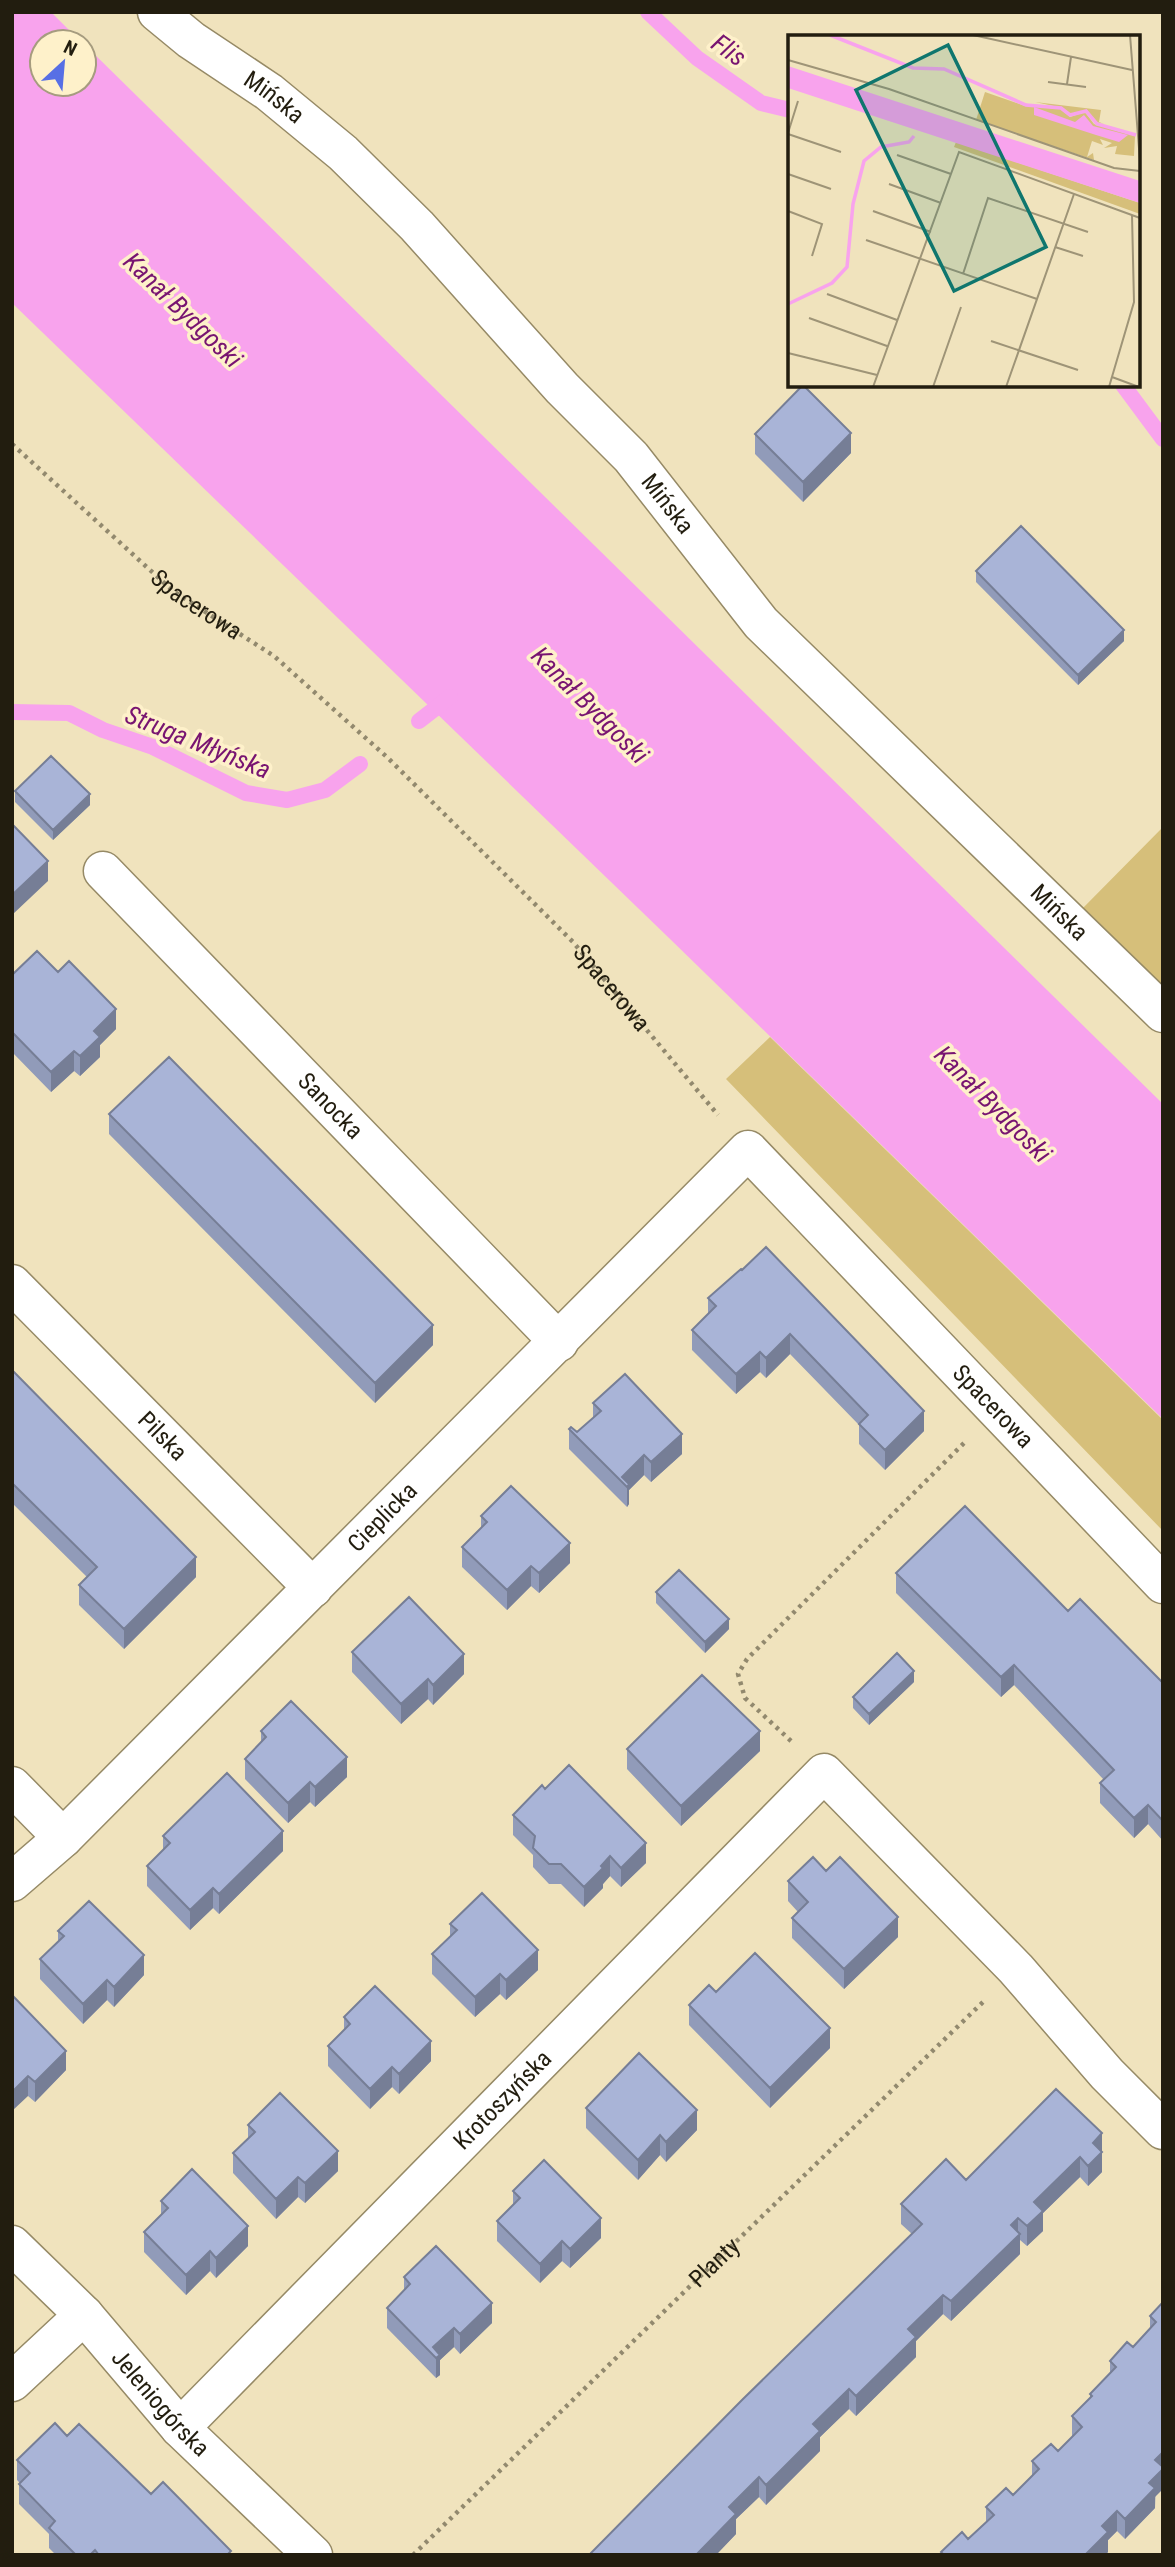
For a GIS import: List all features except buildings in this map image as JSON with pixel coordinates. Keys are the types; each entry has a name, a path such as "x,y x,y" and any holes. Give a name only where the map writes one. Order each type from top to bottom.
{"street":[{"name":"Mińska","path":"157,12 191,40 269,92 343,153 417,226 562,388 631,457 761,624 1163,1013"},
{"name":"Sanocka","path":"103,871 559,1342"},
{"name":"Cieplicka","path":"12,1882 63,1838 748,1150"},
{"name":"Spacerowa","path":"748,1150 1163,1584"},
{"name":"Pilska","path":"12,1283 313,1588"},
{"path":"824,1773 1016,1969 1107,2074 1163,2130"},
{"name":"Krotoszyńska","path":"180,2428 824,1773"},
{"path":"12,1786 63,1838"},
{"name":"Jeleniogórska","path":"12,2245 84,2315 180,2428 313,2555"},
{"path":"12,2382 84,2315"}],"path":[{"name":"Spacerowa","path":"12,444 173,591 274,656 388,758 573,942 748,1150"},
{"path":"824,1773 745,1698 738,1674 747,1659 996,1410"},
{"name":"Planty","path":"413,2555 1016,1969"}],"shaded area":[{"path":"1163,827 1163,989 1082,909"},
{"path":"770,1037 1163,1420 1163,1531 726,1079"}],"water":[{"name":"Kanał Bydgoski","path":"12,12 51,12 67,28 28,28 28,98 98,98 98,58 1163,1104 1163,1419 669,938 12,303"}],"waterway":[{"name":"Flis","path":"648,12 697,58 761,103 788,110"},
{"name":"Flis","path":"1124,387 1163,439"},
{"name":"Struga Młyńska","path":"419,721 450,697"},
{"name":"Struga Młyńska","path":"12,712 69,713 103,730 153,747 246,793 287,800 325,790 360,764"}]}
